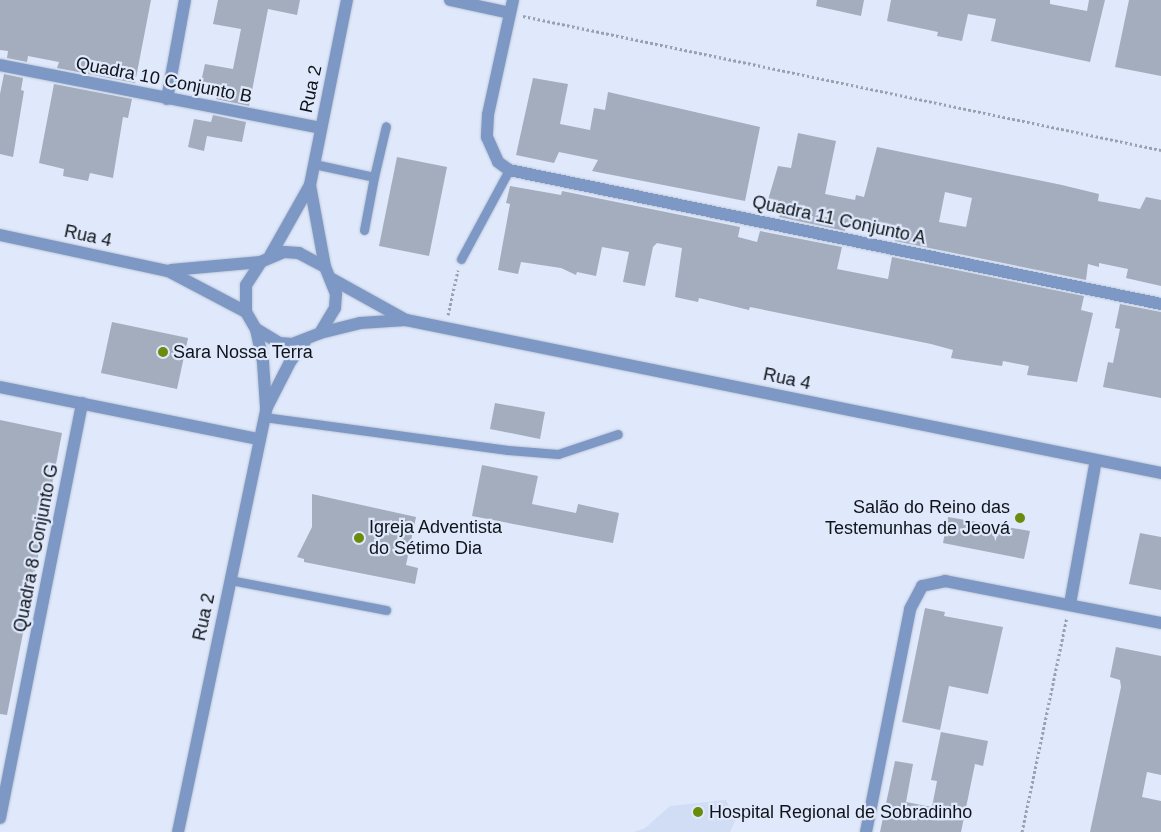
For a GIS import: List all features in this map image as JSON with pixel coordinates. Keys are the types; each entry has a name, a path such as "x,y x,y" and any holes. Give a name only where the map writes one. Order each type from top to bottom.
{"street":[{"path":"166,98 185,0"},
{"name":"Rua 2","path":"310,185 347,0"},
{"path":"450,0 510,13"},
{"path":"509,170 498,162 487,137 488,115 513,0"},
{"name":"Quadra 10 Conjunto B","path":"0,65 320,128"},
{"name":"Quadra 11 Conjunto A","path":"509,170 1161,304"},
{"path":"265,413 263,362 256,329 246,312 246,285 266,259 310,185"},
{"path":"310,185 325,268 332,279 336,294 335,308 320,334"},
{"name":"Rua 4","path":"0,235 168,271"},
{"path":"168,271 266,259 299,252 325,268"},
{"path":"168,271 246,312"},
{"path":"332,279 406,320"},
{"path":"265,413 290,362 305,342 320,334 360,322 406,320"},
{"name":"Rua 4","path":"406,320 1161,473"},
{"path":"256,329 279,343 305,342"},
{"path":"0,387 259,439"},
{"name":"Quadra 8 Conjunto G","path":"0,818 82,404"},
{"name":"Rua 2","path":"178,832 265,413"},
{"path":"1070,604 1096,460"},
{"path":"866,832 910,609 922,586 944,581 1161,623"}],"lane":[{"path":"364,230 386,126"},
{"path":"314,164 374,177"},
{"path":"461,259 509,170"},
{"path":"265,413 508,450 558,454 618,434"},
{"path":"230,580 386,610"}],"path":[{"path":"510,13 1161,150"},
{"path":"445,328 461,259"},
{"path":"1022,832 1070,604"}],"shaded area":[{"name":"Hospital Regional de Sobradinho","path":"726,800 736,819 730,832 634,832 645,828 670,806"}],"building":[{"path":"0,0 151,0 135,83 57,68 59,62 28,56 27,62 7,58 8,51 0,50"},
{"path":"218,0 300,0 297,15 268,9 249,106 216,99 217,94 199,91 205,64 233,69 241,29 213,24"},
{"path":"817,0 864,0 861,16 816,6"},
{"path":"891,0 1050,0 1050,4 1087,11 1089,0 1105,0 1090,62 991,41 996,19 968,14 962,41 937,36 938,32 887,21"},
{"path":"1129,0 1161,0 1161,76 1115,67"},
{"path":"4,74 23,78 21,90 24,91 13,157 0,154 0,94"},
{"path":"533,78 568,84 560,124 590,130 594,108 605,110 608,92 760,127 745,201 592,171 598,160 559,152 554,163 516,155"},
{"path":"54,84 132,99 128,118 123,117 113,178 90,173 88,181 63,176 64,169 39,163"},
{"path":"213,115 246,122 242,142 207,136 204,151 188,147 194,119 211,122"},
{"path":"798,133 836,141 825,194 855,200 856,195 864,197 877,147 1062,185 1099,194 1098,201 1140,209 1146,197 1161,200 1161,286 1126,278 1128,269 1099,263 1099,267 1088,264 1086,280 895,241 897,232 846,222 845,231 779,217 785,203 768,200 778,166 791,168","holes":["945,192 972,198 966,227 939,222"]},
{"path":"397,157 447,167 429,256 379,246"},
{"path":"510,186 561,195 562,191 740,227 738,237 757,242 760,231 842,247 837,269 888,279 892,257 1084,296 1081,310 1093,313 1077,382 1027,375 1029,366 1003,361 1002,366 951,358 953,350 931,344 750,307 749,310 699,298 698,302 675,297 682,248 657,243 653,247 645,286 623,282 629,252 602,247 596,276 577,272 576,275 561,268 521,262 518,274 498,270 510,204 506,203"},
{"path":"1120,304 1161,312 1161,398 1103,387 1108,362 1113,363 1120,329 1115,328"},
{"path":"112,322 188,338 177,389 101,373"},
{"path":"495,403 545,412 540,439 490,429"},
{"path":"0,420 62,433 7,715 0,714"},
{"path":"482,465 538,476 532,504 576,513 578,504 619,513 613,543 472,516"},
{"name":"Igreja Adventista do Sétimo Dia","path":"312,494 416,517 406,565 418,568 415,584 304,562 304,559 297,557 312,527"},
{"path":"948,517 1030,531 1024,559 943,543"},
{"path":"1140,533 1161,537 1161,590 1129,584"},
{"path":"925,608 945,612 944,616 1003,627 988,694 949,686 940,730 902,722"},
{"path":"1116,647 1161,656 1161,775 1147,772 1142,797 1161,801 1161,832 1090,832 1121,687 1120,680 1110,677"},
{"path":"941,732 988,741 983,766 975,764 961,832 880,832 895,761 913,764 906,802 932,807 937,781 931,780"}],"place":[{"name":"Sara Nossa Terra","path":"163,352"},
{"name":"Salão do Reino das Testemunhas de Jeová","path":"1020,518"},
{"name":"Igreja Adventista do Sétimo Dia","path":"359,538"},
{"name":"Hospital Regional de Sobradinho","path":"698,812"}]}
